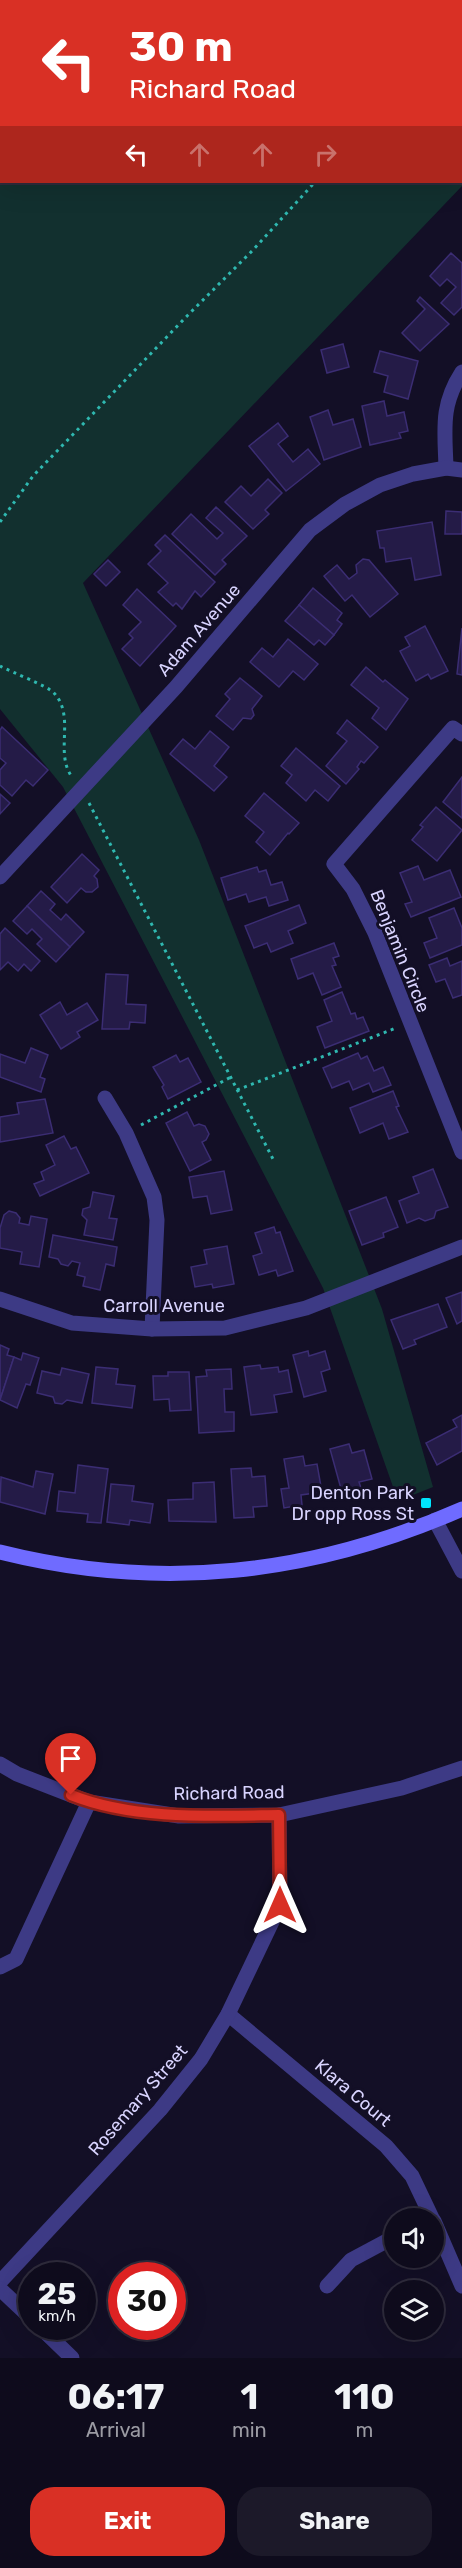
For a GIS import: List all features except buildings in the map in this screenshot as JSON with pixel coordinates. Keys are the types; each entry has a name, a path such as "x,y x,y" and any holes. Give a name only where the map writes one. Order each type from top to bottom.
{"main road":[{"path":"0,1552 87,1569 126,1573 206,1574 248,1570 339,1553 403,1533 462,1509"}],"street":[{"path":"446,468 445,414 450,391 462,372"},
{"name":"Adam Avenue","path":"0,877 176,687 310,530 345,504 380,485 413,474 446,468 462,470"},
{"name":"Benjamin Circle","path":"462,734 453,728 334,864 353,890 375,933 409,1023 458,1132 462,1152"},
{"path":"105,1098 126,1133 154,1197 157,1220 152,1329"},
{"name":"Carroll Avenue","path":"0,1299 72,1323 152,1329 225,1328 306,1308 462,1247"},
{"path":"435,1520 462,1570"},
{"name":"Richard Road","path":"0,1764 17,1774 89,1802 179,1816 279,1815 402,1788 462,1768"},
{"path":"0,1967 16,1959 89,1802"},
{"name":"Rosemary Street","path":"0,2282 160,2110 201,2059 228,2014 280,1905 279,1815"},
{"name":"Klara Court","path":"228,2014 386,2146 412,2176 427,2208"},
{"path":"327,2286 351,2260 384,2242"},
{"name":"Klara Court","path":"444,2246 462,2286"},
{"path":"0,2289 18,2306"},
{"path":"53,2340 72,2358"}],"path":[{"path":"0,522 33,476 253,250 314,183"},
{"path":"0,666 54,691 66,718 64,748 68,771 81,791 273,1161"},
{"path":"237,1090 409,1023"},
{"path":"126,1133 231,1077"}],"green space":[{"path":"0,183 462,183 462,186 83,583 199,840 382,1309 433,1487 398,1501 323,1288 63,787 0,709"}],"place":[{"name":"Denton Park Dr opp Ross St","path":"426,1503"}],"route":[{"path":"71,1795 89,1802 179,1816 279,1815 280,1905"}]}
